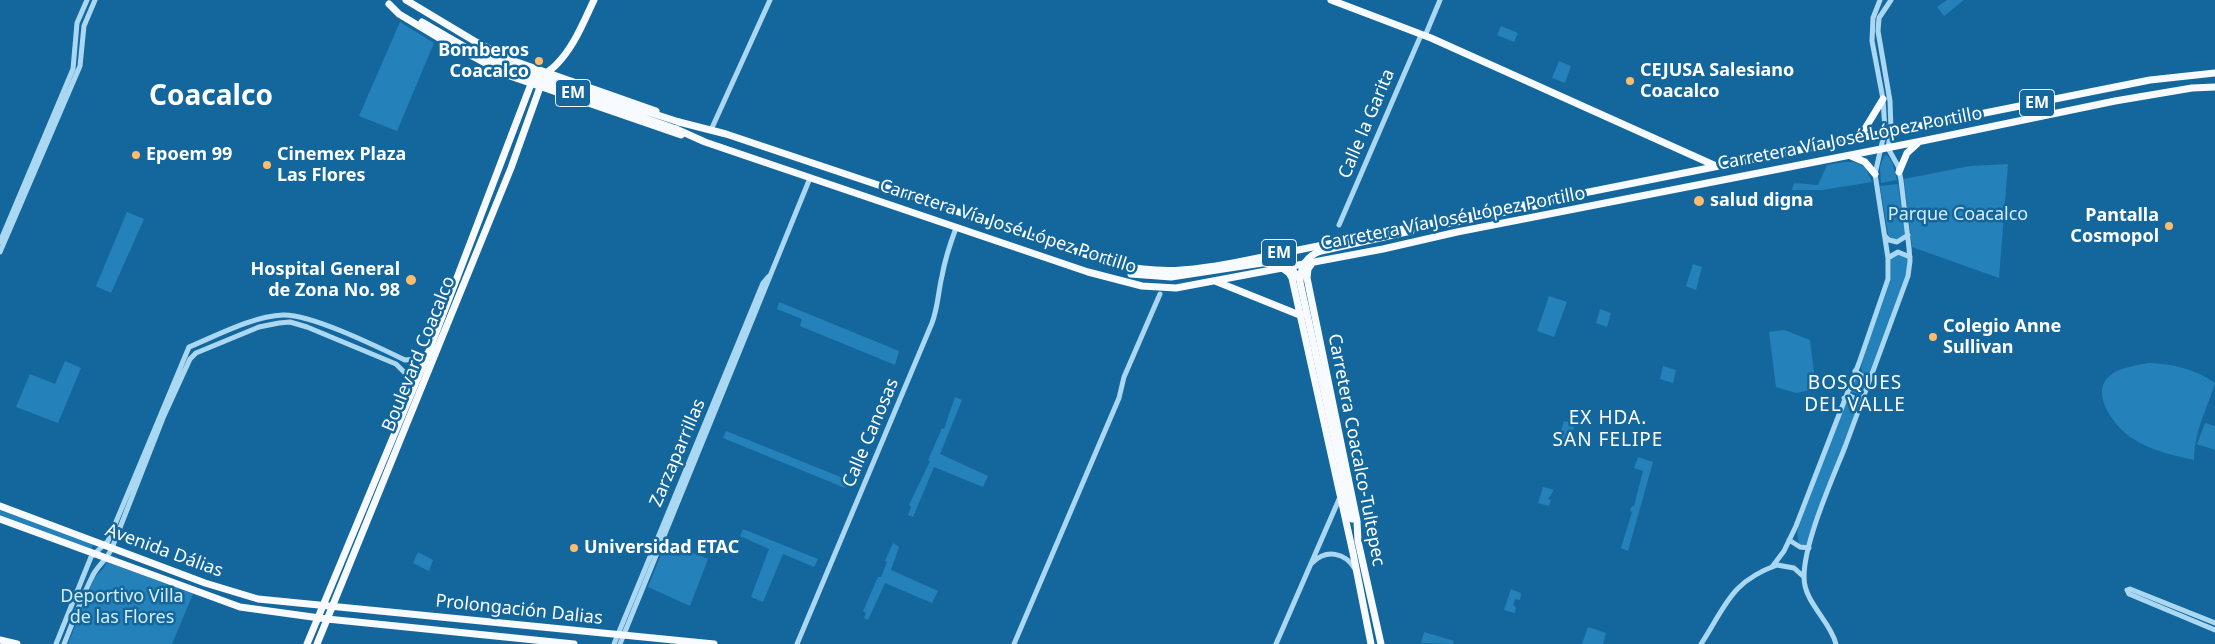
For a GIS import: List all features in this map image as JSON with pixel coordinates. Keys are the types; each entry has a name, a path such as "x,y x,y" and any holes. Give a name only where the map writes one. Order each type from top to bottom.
{"main road":[{"name":"Carretera Vía José López Portillo","path":"402,0 473,49"},
{"path":"406,0 476,42 514,61 711,130"},
{"path":"530,84 555,66 575,39 594,0"},
{"path":"1331,0 1423,35 1634,129 1671,143 1676,148 1716,166"},
{"name":"Carretera Vía José López Portillo","path":"385,2 473,49 541,77 677,125 711,130 1062,248 1117,265 1147,271 1188,271 2150,80 2215,73"},
{"path":"385,2 399,14 439,38 507,75 704,144"},
{"path":"507,75 514,74 517,71 518,66 514,61"},
{"name":"Boulevard Coacalco","path":"317,644 460,289 511,168 524,126 544,73"},
{"name":"Boulevard Coacalco","path":"307,644 429,351 530,84"},
{"path":"573,99 573,89 578,85"},
{"name":"Carretera Vía José López Portillo","path":"677,125 704,144 1124,283 1176,288 1841,156 1886,149 2144,96 2192,88 2215,88"},
{"path":"1860,137 1883,99"},
{"path":"1899,172 1907,153 1922,141"},
{"path":"1841,156 1859,158 1870,166 1875,174"},
{"path":"1353,553 1352,519 1300,282 1304,264 1309,257 1321,251 1411,231 1538,207 1582,194"},
{"path":"1062,248 1105,266 1131,274 1171,277 1272,261 1286,264 1297,273 1302,283 1331,417 1340,439"},
{"name":"Carretera Coacalco-Tultepec","path":"1313,262 1308,269 1306,278 1357,521 1358,541 1381,644"},
{"name":"Carretera Coacalco-Tultepec","path":"1282,268 1292,278 1353,553 1371,644"},
{"path":"1214,281 1300,316 1310,316 1314,312"},
{"path":"450,316 449,300 460,289"},
{"path":"1302,324 1308,318 1316,323"},
{"name":"Avenida Dálias","path":"0,506 240,595 322,606"},
{"name":"Avenida Dálias","path":"0,519 240,607 318,617"},
{"name":"Prolongación Dalias","path":"322,606 714,644"},
{"name":"Prolongación Dalias","path":"318,617 574,644"},
{"path":"1368,632 1378,629"},
{"path":"0,640 17,644"}],"street":[{"path":"0,242 73,69 77,23 87,0"},
{"path":"0,252 80,66 84,26 95,0"},
{"path":"711,130 770,0"},
{"name":"Calle la Garita","path":"1339,225 1440,0"},
{"path":"1880,0 1873,18 1872,41 1888,132"},
{"path":"1772,566 1784,551 1796,526 1888,280 1888,258 1875,174 1886,149 1890,98 1878,31 1879,18 1891,0"},
{"path":"1804,578 1809,548 1834,475 1908,276 1910,257 1899,172 1886,149"},
{"name":"Zarzaparrillas","path":"614,644 620,635 768,285 770,274 810,178"},
{"name":"Calle Canosas","path":"797,644 932,322 938,306 941,279 948,249 956,228"},
{"path":"1884,235 1889,240 1897,242 1908,235"},
{"path":"1888,258 1898,252 1910,257"},
{"path":"1014,644 1119,398 1124,377 1160,294"},
{"path":"64,644 91,579 98,567 107,559 109,547 188,347 257,320 284,315 318,323 405,360 418,359 429,351"},
{"path":"56,644 93,554 109,547 163,418 190,359 196,353 259,327 290,322 307,327 396,364 406,374 410,394"},
{"path":"1855,371 1862,376 1870,378"},
{"path":"1844,398 1850,396 1858,400 1858,410"},
{"path":"1276,644 1340,497"},
{"path":"1789,540 1800,547 1809,548"},
{"path":"1310,566 1322,556 1338,555 1352,564 1357,573"},
{"path":"1702,644 1728,598 1740,585 1772,566 1781,564 1798,570 1804,578 1809,598 1832,630 1836,644"},
{"path":"2215,623 2130,589 2127,590 2129,594 2215,630"},
{"name":"Zarzaparrillas","path":"620,635 620,644"}],"green space":[{"path":"1947,0 1964,0 1944,16 1937,7"},
{"path":"400,22 434,43 397,131 359,116"},
{"path":"1501,26 1518,33 1514,42 1497,35"},
{"path":"1559,61 1571,66 1565,83 1552,78"},
{"path":"1887,155 1892,162 1897,180 1881,183 1880,167 1884,156"},
{"path":"1854,162 1865,167 1872,182 1822,190 1792,190 1794,183 1818,185 1827,165"},
{"name":"Parque Coacalco","path":"2008,164 1999,278 1912,247 1904,179 1970,166"},
{"path":"1898,184 1905,233 1901,240 1892,239 1888,234 1880,186"},
{"path":"127,212 144,219 111,293 96,286"},
{"path":"1899,253 1908,260 1906,276 1872,371 1868,375 1863,374 1861,368 1866,350 1891,278 1891,257"},
{"path":"1693,264 1702,267 1696,290 1686,286"},
{"path":"1549,296 1567,302 1554,337 1537,331"},
{"path":"779,302 899,351 895,365 800,326 802,319 777,309"},
{"path":"1600,309 1611,313 1607,327 1596,323"},
{"path":"1784,330 1810,340 1816,389 1796,393 1776,387 1769,332"},
{"path":"65,361 81,368 58,423 16,407 30,374 55,384"},
{"path":"2149,363 2184,368 2200,374 2215,383 2196,440 2194,460 2162,452 2132,438 2118,426 2106,408 2102,390 2105,381 2112,374 2121,370"},
{"path":"1663,366 1676,370 1673,383 1660,379"},
{"path":"1856,375 1868,380 1861,399 1855,393 1850,392"},
{"path":"955,397 962,400 940,454 988,476 983,487 934,467 913,517 908,515 911,507 909,505 930,461 928,460 942,428 944,429"},
{"path":"1849,398 1856,402 1853,419 1808,546 1799,545 1797,532 1846,399"},
{"path":"1564,421 1575,424 1569,444 1558,440"},
{"path":"2205,423 2215,426 2215,450 2197,444"},
{"path":"726,431 848,480 845,488 723,438"},
{"path":"1638,457 1653,462 1628,551 1621,548 1632,512 1630,511 1632,506 1634,506 1643,471 1634,468"},
{"path":"1543,487 1554,490 1548,499 1551,500 1549,506 1538,503"},
{"path":"0,509 93,544 91,550 0,517"},
{"path":"743,529 818,559 814,567 783,554 763,602 751,597 769,549 740,536"},
{"path":"893,543 899,547 891,570 938,591 932,603 885,583 868,620 864,618 866,613 863,611 878,577 881,577 887,562 885,561"},
{"path":"665,545 679,551 681,548 708,559 690,606 648,587"},
{"path":"418,552 433,560 429,571 413,563"},
{"name":"Deportivo Villa de las Flores","path":"107,562 193,594 172,644 68,644 94,578"},
{"path":"1511,589 1521,593 1520,600 1515,599 1513,605 1516,607 1515,613 1504,610"},
{"path":"1588,627 1606,633 1603,644 1582,644"},
{"path":"1424,632 1454,641 1453,644 1421,643"}],"place":[{"name":"Bomberos Coacalco","path":"539,61"},
{"name":"CEJUSA Salesiano Coacalco","path":"1630,81"},
{"name":"Epoem 99","path":"136,155"},
{"name":"Cinemex Plaza Las Flores","path":"267,165"},
{"name":"salud digna","path":"1699,201"},
{"name":"Pantalla Cosmopol","path":"2169,226"},
{"name":"Hospital General de Zona No. 98","path":"411,280"},
{"name":"Colegio Anne Sullivan","path":"1933,337"},
{"name":"Universidad ETAC","path":"574,548"}],"district":[{"name":"Coacalco","path":"211,97"},
{"name":"BOSQUES DEL VALLE","path":"1855,395"},
{"name":"EX HDA. SAN FELIPE","path":"1608,430"}]}
